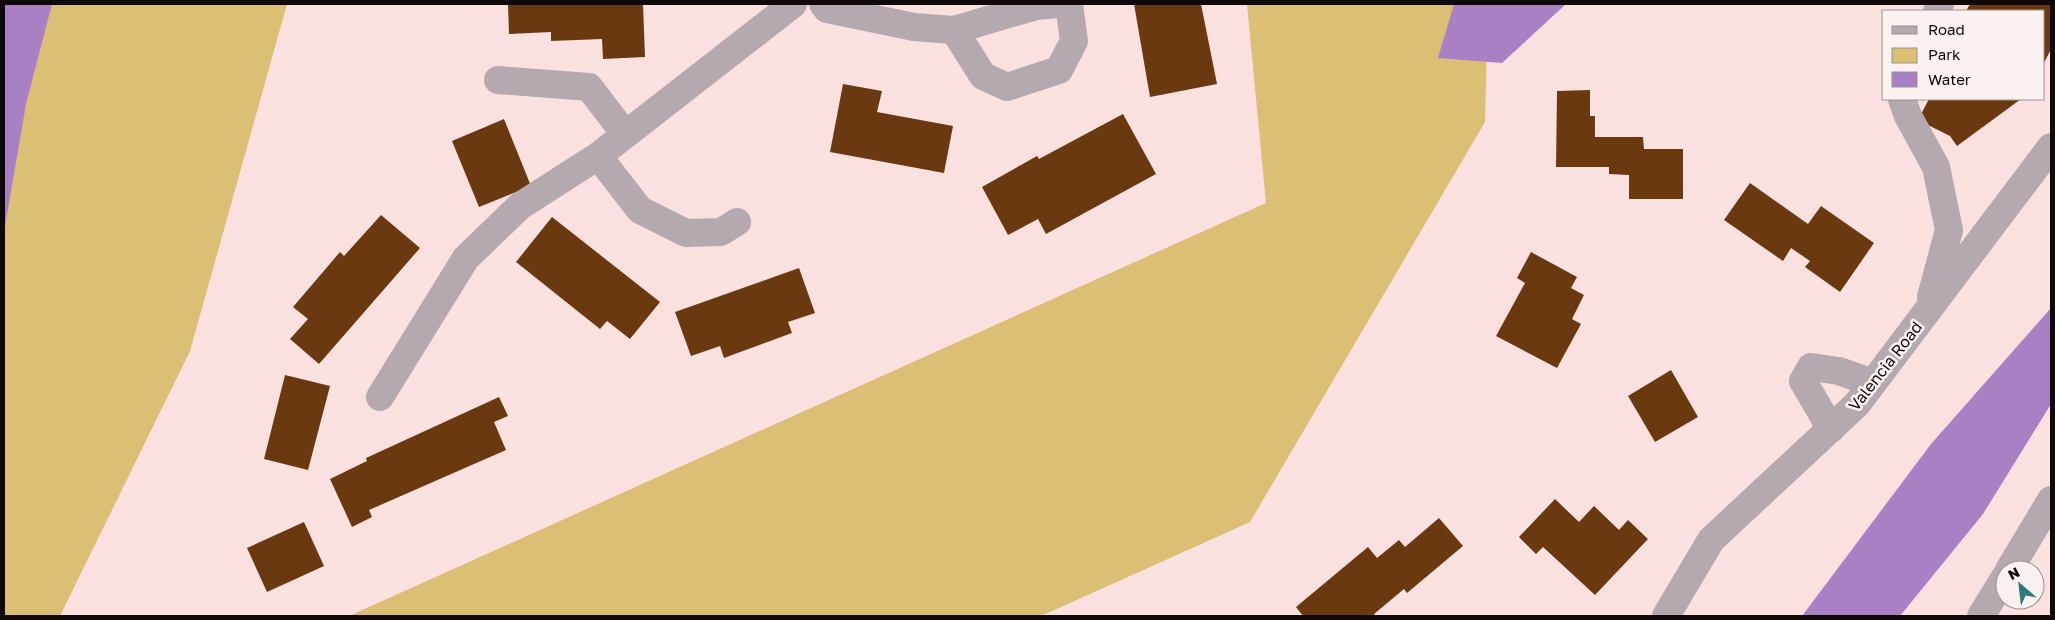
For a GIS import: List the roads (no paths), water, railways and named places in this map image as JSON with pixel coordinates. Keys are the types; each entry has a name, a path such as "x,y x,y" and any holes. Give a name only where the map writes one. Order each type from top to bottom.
{"street":[{"path":"380,397 466,258 520,206 598,156 793,4"},
{"path":"823,4 827,9 914,27 954,30 1036,6 1058,4"},
{"path":"954,30 983,76 1007,86 1059,70 1074,41 1068,4"},
{"path":"498,80 589,87 625,134"},
{"path":"1902,100 1908,116 1936,168 1950,230 1926,313"},
{"name":"Valencia Road","path":"1666,616 1711,540 1857,404 2051,147"},
{"path":"598,156 640,210 686,233 721,232 737,222"},
{"path":"1831,429 1803,381 1811,367 1839,371 1873,383"},
{"path":"2015,560 2051,500"},
{"path":"1981,616 1995,593"}],"water":[{"path":"4,4 52,4 26,104 4,232"},
{"path":"1454,4 1566,4 1502,63 1438,58"},
{"path":"2051,308 2051,404 1983,514 1900,616 1802,616 1931,444"}]}
